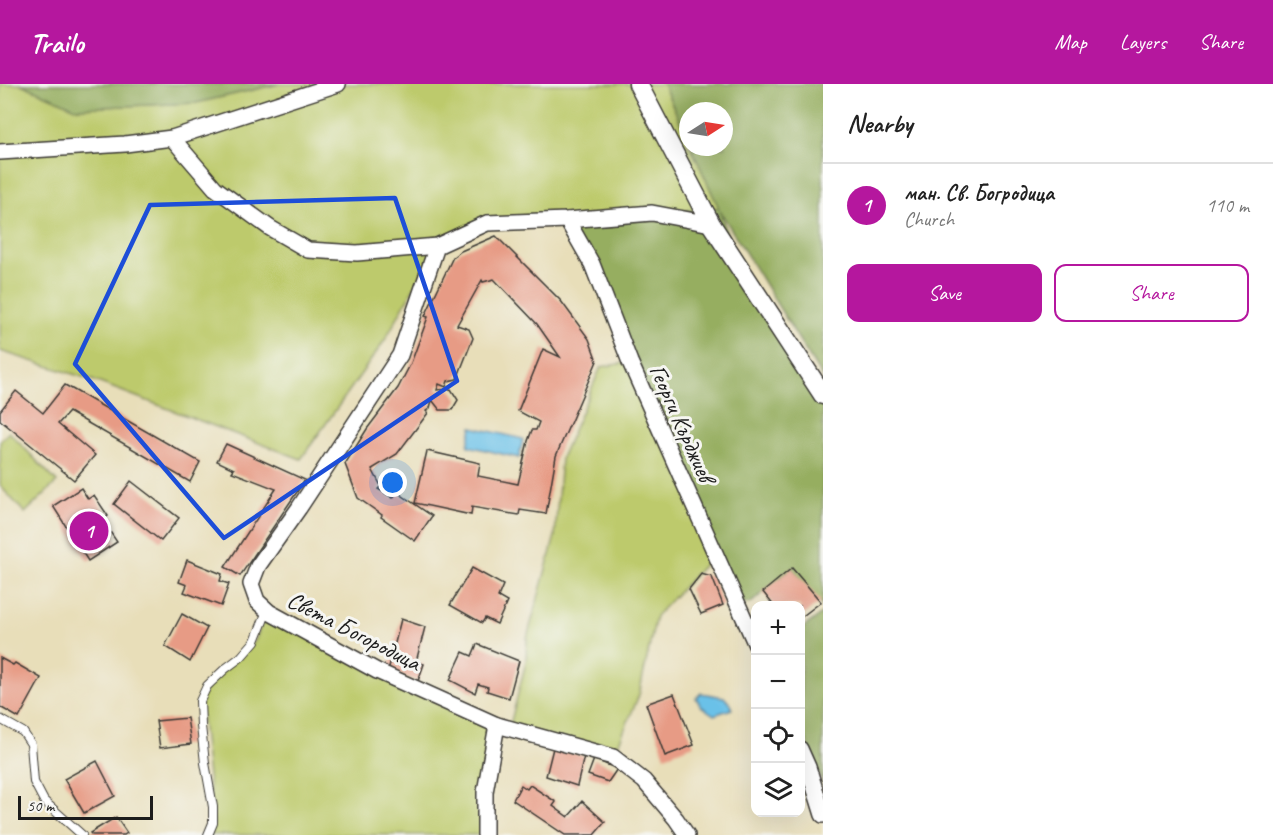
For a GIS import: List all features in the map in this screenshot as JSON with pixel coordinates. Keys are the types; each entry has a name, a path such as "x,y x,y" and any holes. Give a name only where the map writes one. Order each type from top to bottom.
{"street":[{"path":"0,153 125,144 172,138 338,84"},
{"path":"638,84 711,224 823,395"},
{"path":"172,138 215,188 270,228 308,250 357,253 437,246 487,223 567,220 652,213 711,224"},
{"name":"Георги Кърджиев","path":"567,220 592,264 630,362 751,634"},
{"name":"Света Богородица","path":"437,246 400,355 258,566 251,584 257,601 267,610 377,671 497,725 613,757 644,781 687,835"},
{"path":"486,835 485,792 497,725"},
{"path":"805,759 823,815"}],"lane":[{"path":"208,835 213,823 213,807 205,763 200,701 207,686 241,657 255,641 267,610"},
{"path":"0,719 23,732 31,744 34,782 44,801 84,833"}],"highlighted area":[{"path":"395,198 457,381 224,538 75,364 150,205"}],"green space":[{"path":"0,84 21,84 76,108 196,103 279,84 663,84 679,119 679,156 695,156 719,208 567,220 487,223 437,246 385,340 301,459 92,380 0,351"},
{"path":"21,84 279,84 196,103 76,108"},
{"path":"663,84 823,84 823,379 720,211 735,262 823,395 823,607 792,568 750,604 736,601 567,220 719,208 695,156 733,156 733,102 679,102 679,119"},
{"path":"630,362 715,553 656,616 639,695 613,757 509,729 526,662 527,638 555,536 561,458 601,367"},
{"path":"9,432 57,482 25,513 0,486 0,441"},
{"path":"267,611 497,725 485,835 208,835 213,823 200,701 207,686 255,641"},
{"path":"823,613 823,784 805,737 805,626"}],"water":[{"path":"472,427 523,439 519,458 468,446"},
{"path":"701,693 724,697 732,709 714,715 701,706 696,698"}],"building":[{"path":"496,236 561,301 589,339 597,361 556,456 546,514 520,510 519,515 472,507 471,515 415,503 427,451 480,463 478,476 518,484 528,441 532,430 536,430 539,422 518,411 543,349 560,357 537,324 494,279 483,282 482,280 457,325 469,329 473,338 457,379 448,381 446,387 439,384 437,390 451,389 458,400 452,410 440,410 432,400 430,408 426,411 428,413 397,454 372,469 381,486 378,489 393,498 397,492 432,516 415,541 358,498 345,464 367,429 398,388 411,363 428,317 425,316 453,257 461,251"},
{"path":"65,385 200,462 190,482 69,412 58,424 95,455 74,480 0,420 0,411 16,391 43,413"},
{"path":"226,444 305,480 240,576 225,567 276,489 232,472 234,469 217,461"},
{"path":"131,481 179,518 161,541 114,504"},
{"path":"81,488 88,499 94,495 108,516 102,520 117,542 88,561 53,506"},
{"path":"187,560 222,574 220,581 229,584 221,606 184,592 187,585 179,582"},
{"path":"472,568 503,585 498,597 507,602 497,624 485,618 482,623 450,605"},
{"path":"792,568 821,602 805,614 805,601 770,601 763,592"},
{"path":"701,574 712,577 723,605 701,614 689,589"},
{"path":"182,614 207,628 190,662 165,646"},
{"path":"401,619 425,627 416,662 424,664 418,681 388,671"},
{"path":"477,644 519,661 509,698 487,691 488,687 478,684 475,693 450,680 463,652 472,656"},
{"path":"0,658 13,665 15,663 41,678 19,718 0,707"},
{"path":"674,694 694,745 665,756 646,704"},
{"path":"187,718 191,744 160,748 156,721"},
{"path":"553,748 584,756 577,786 546,776"},
{"path":"594,759 617,769 608,782 588,775"},
{"path":"97,761 115,796 84,813 64,779"},
{"path":"521,785 527,789 530,785 556,802 553,806 568,817 582,801 605,822 594,835 565,835 513,800"},
{"path":"116,817 127,833 124,835 92,835 90,833"}],"place":[{"name":"ман. Св. Богродица","path":"89,531"}]}
